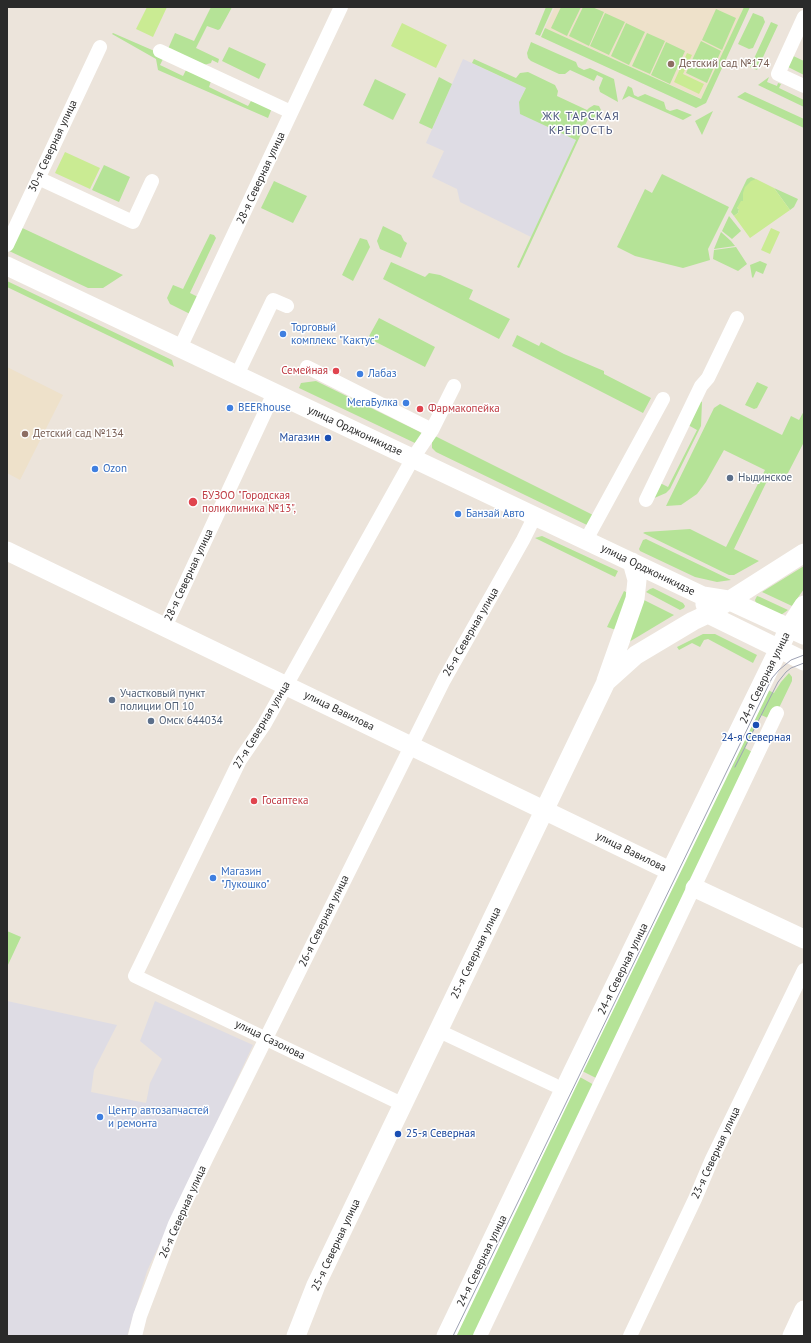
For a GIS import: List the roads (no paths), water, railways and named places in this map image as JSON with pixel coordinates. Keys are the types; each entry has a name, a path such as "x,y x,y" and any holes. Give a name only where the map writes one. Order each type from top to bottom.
{"main road":[{"name":"улица Орджоникидзе","path":"7,266 632,562 779,649 804,661"},
{"name":"улица Вавилова","path":"7,551 670,871"},
{"path":"728,600 804,552"},
{"path":"606,682 635,599 637,580 632,562"},
{"name":"улица Орджоникидзе","path":"706,605 728,600 796,631"},
{"name":"25-я Северная улица","path":"296,1336 316,1286 606,682 636,655 693,621 706,605"},
{"name":"24-я Северная улица","path":"446,1336 670,871 779,649 796,631 804,605"},
{"path":"695,888 804,939"},
{"path":"792,1336 804,1310"}],"street":[{"name":"28-я Северная улица","path":"180,348 341,7"},
{"path":"804,17 778,74 804,86"},
{"name":"30-я Северная улица","path":"7,245 100,47"},
{"path":"160,50 291,112"},
{"path":"38,178 133,222 152,181"},
{"path":"237,375 273,300 287,306"},
{"path":"646,500 701,386 708,378 737,318"},
{"path":"307,367 432,430"},
{"name":"27-я Северная улица","path":"135,976 240,760 264,725 413,458 432,430 454,386"},
{"name":"28-я Северная улица","path":"165,627 274,393"},
{"path":"586,540 663,399"},
{"name":"26-я Северная улица","path":"135,1336 140,1316 175,1224 410,746 444,680 524,540 535,516"},
{"path":"480,1336 578,1127 695,888 777,713"},
{"name":"23-я Северная улица","path":"630,1336 712,1159 804,970"},
{"name":"улица Сазонова","path":"135,976 404,1105"},
{"path":"439,1031 554,1085"}],"tram line":[{"path":"453,1336 772,678 791,660 804,655"},
{"path":"735,767 778,682 791,668 804,663"}],"place":[{"name":"Детский сад №174","path":"671,64"},
{"name":"Торговый комплекс \"Кактус\"","path":"283,334"},
{"name":"Семейная","path":"336,371"},
{"name":"Лабаз","path":"360,374"},
{"name":"МегаБулка","path":"406,403"},
{"name":"BEERhouse","path":"230,408"},
{"name":"Фармакопейка","path":"420,409"},
{"name":"Детский сад №134","path":"25,434"},
{"name":"Магазин","path":"328,438"},
{"name":"Ozon","path":"95,469"},
{"name":"Ныдинское","path":"730,478"},
{"name":"БУЗОО \"Городская поликлиника №13\",","path":"193,502"},
{"name":"Банзай Авто","path":"458,514"},
{"name":"Участковый пункт полиции ОП 10","path":"112,700"},
{"name":"Омск 644034","path":"151,721"},
{"name":"24-я Северная","path":"756,725"},
{"name":"Госаптека","path":"254,801"},
{"name":"Магазин \"Лукошко\"","path":"213,878"},
{"name":"Центр автозапчастей и ремонта","path":"100,1117"},
{"name":"25-я Северная","path":"398,1134"}],"district":[{"name":"ЖК ТАРСКАЯ КРЕПОСТЬ","path":"581,124"}]}
